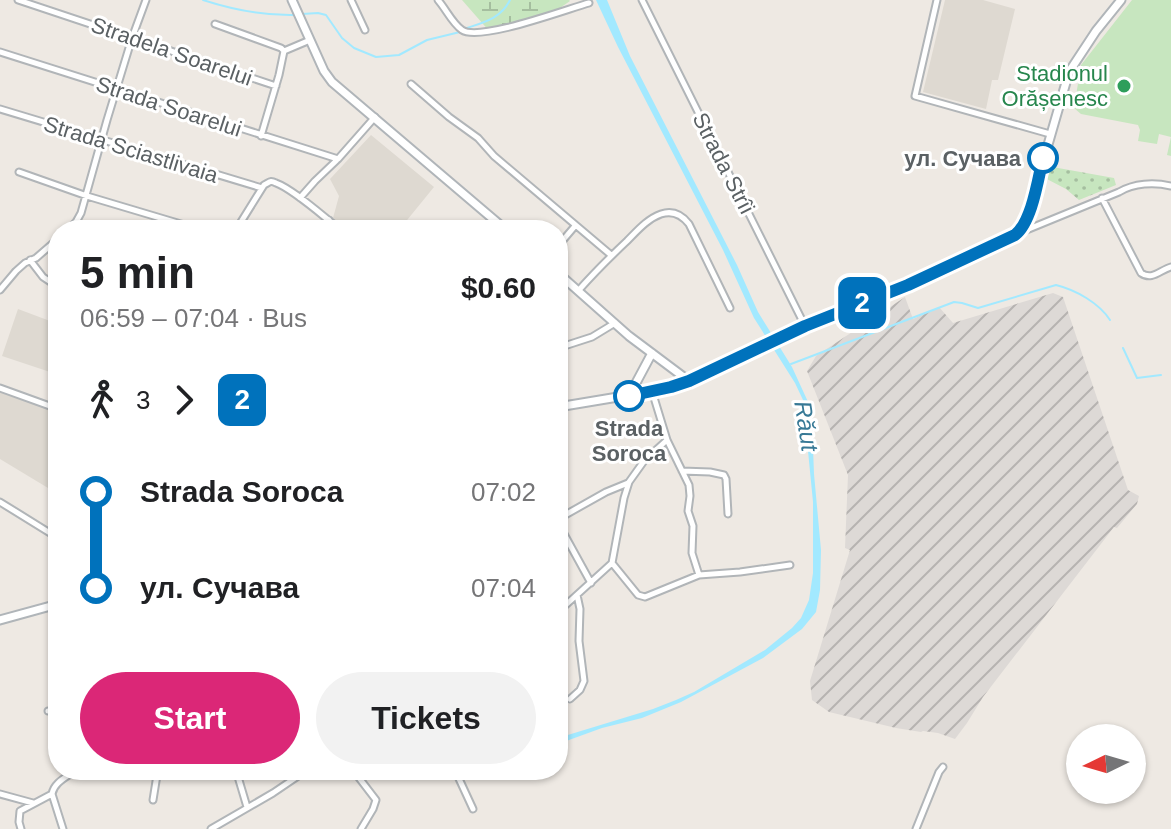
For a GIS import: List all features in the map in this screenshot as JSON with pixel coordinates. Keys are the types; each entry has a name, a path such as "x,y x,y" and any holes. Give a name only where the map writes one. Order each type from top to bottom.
{"main road":[{"path":"292,0 332,82 494,220"},
{"path":"568,405 629,396 689,381 805,326 908,285 1018,233 1026,219 1074,63 1121,0"},
{"path":"568,282 689,381"},
{"path":"629,396 652,353"},
{"path":"0,620 48,607"}],"street":[{"name":"Stradela Soarelui","path":"18,0 276,86 261,136"},
{"path":"77,220 146,0"},
{"path":"351,0 365,30"},
{"path":"438,0 462,30 477,33 589,3"},
{"name":"Strada Strîi","path":"642,0 805,326"},
{"path":"937,0 915,96 1050,134"},
{"path":"215,24 284,51"},
{"path":"284,51 310,40"},
{"path":"276,86 284,51"},
{"name":"Strada Soarelui","path":"0,52 338,159"},
{"path":"411,84 478,138 494,156 611,255"},
{"name":"Strada Sciastlivaia","path":"0,109 262,188 274,182 300,198"},
{"path":"329,220 300,198 375,117"},
{"path":"19,172 167,220"},
{"path":"1018,233 1128,186 1171,186"},
{"path":"242,220 262,188"},
{"path":"1102,198 1141,273 1147,277 1171,267"},
{"path":"578,291 644,224 667,213 680,215 689,224 730,308"},
{"path":"568,234 575,226"},
{"path":"0,289 16,271 48,248"},
{"path":"30,260 48,280"},
{"path":"568,345 592,337 615,323"},
{"path":"0,388 48,405"},
{"path":"652,391 667,440 690,492 688,511 693,526 692,553 699,575"},
{"path":"568,603 612,563 629,482 644,461 667,440"},
{"path":"682,471 724,475 728,514"},
{"path":"568,515 629,482"},
{"path":"0,502 48,532"},
{"path":"568,540 591,583"},
{"path":"612,563 642,597 699,575 790,565"},
{"path":"570,699 584,681 577,595"},
{"path":"916,829 943,767"},
{"path":"61,780 53,788 52,794 63,829"},
{"path":"153,800 156,780"},
{"path":"239,780 247,807"},
{"path":"211,829 292,780"},
{"path":"361,780 376,800 361,829"},
{"path":"460,780 473,809"},
{"path":"0,794 33,803"},
{"path":"21,829 20,812 52,794"}],"shaded area":[{"path":"945,0 983,0 1015,9 998,80 992,80 986,109 923,92"},
{"path":"371,135 434,187 407,220 335,220 333,218 339,196 330,179"},
{"path":"1053,293 1063,297 1128,490 1139,496 1137,504 1117,528 1114,527 983,697 955,739 829,712 812,700 810,681 850,550 845,548 848,475 807,371 816,356 905,297 913,319 939,307 953,323"},
{"path":"18,309 48,320 48,371 2,356"},
{"path":"0,392 48,409 48,488 0,459"}],"green space":[{"path":"462,0 570,1 557,10 490,32"},
{"name":"Stadionul Orășenesc","path":"1132,0 1171,0 1171,137 1159,134 1157,144 1138,141 1138,125 1081,114 1074,108 1081,65"},
{"path":"1047,166 1114,178 1116,185 1079,200 1043,177"}],"water":[{"name":"Răut","path":"596,0 607,0 630,56 758,312 792,367 809,404 821,550 820,590 816,612 802,629 763,658 681,702 642,718 568,740 568,735 653,709 694,692 765,650 801,618 809,600 813,573 813,502 803,400 754,318 723,250"}],"waterway":[{"path":"203,0 249,12 296,15"},
{"path":"467,28 497,15 510,0"},
{"path":"302,14 326,15 342,38 354,48 376,57 399,55 427,40 460,32"},
{"path":"791,364 954,302 978,308 1056,285 1086,298 1110,320"},
{"path":"1123,348 1137,378 1161,375"}],"bus line":[{"name":"2","path":"629,396 689,381 805,326 908,285 1015,235 1026,219 1043,158"}],"place":[{"name":"Stadionul Orășenesc","path":"1124,86"},
{"name":"ул. Сучава","path":"1043,158"},
{"name":"Strada Soroca","path":"629,396"}]}
